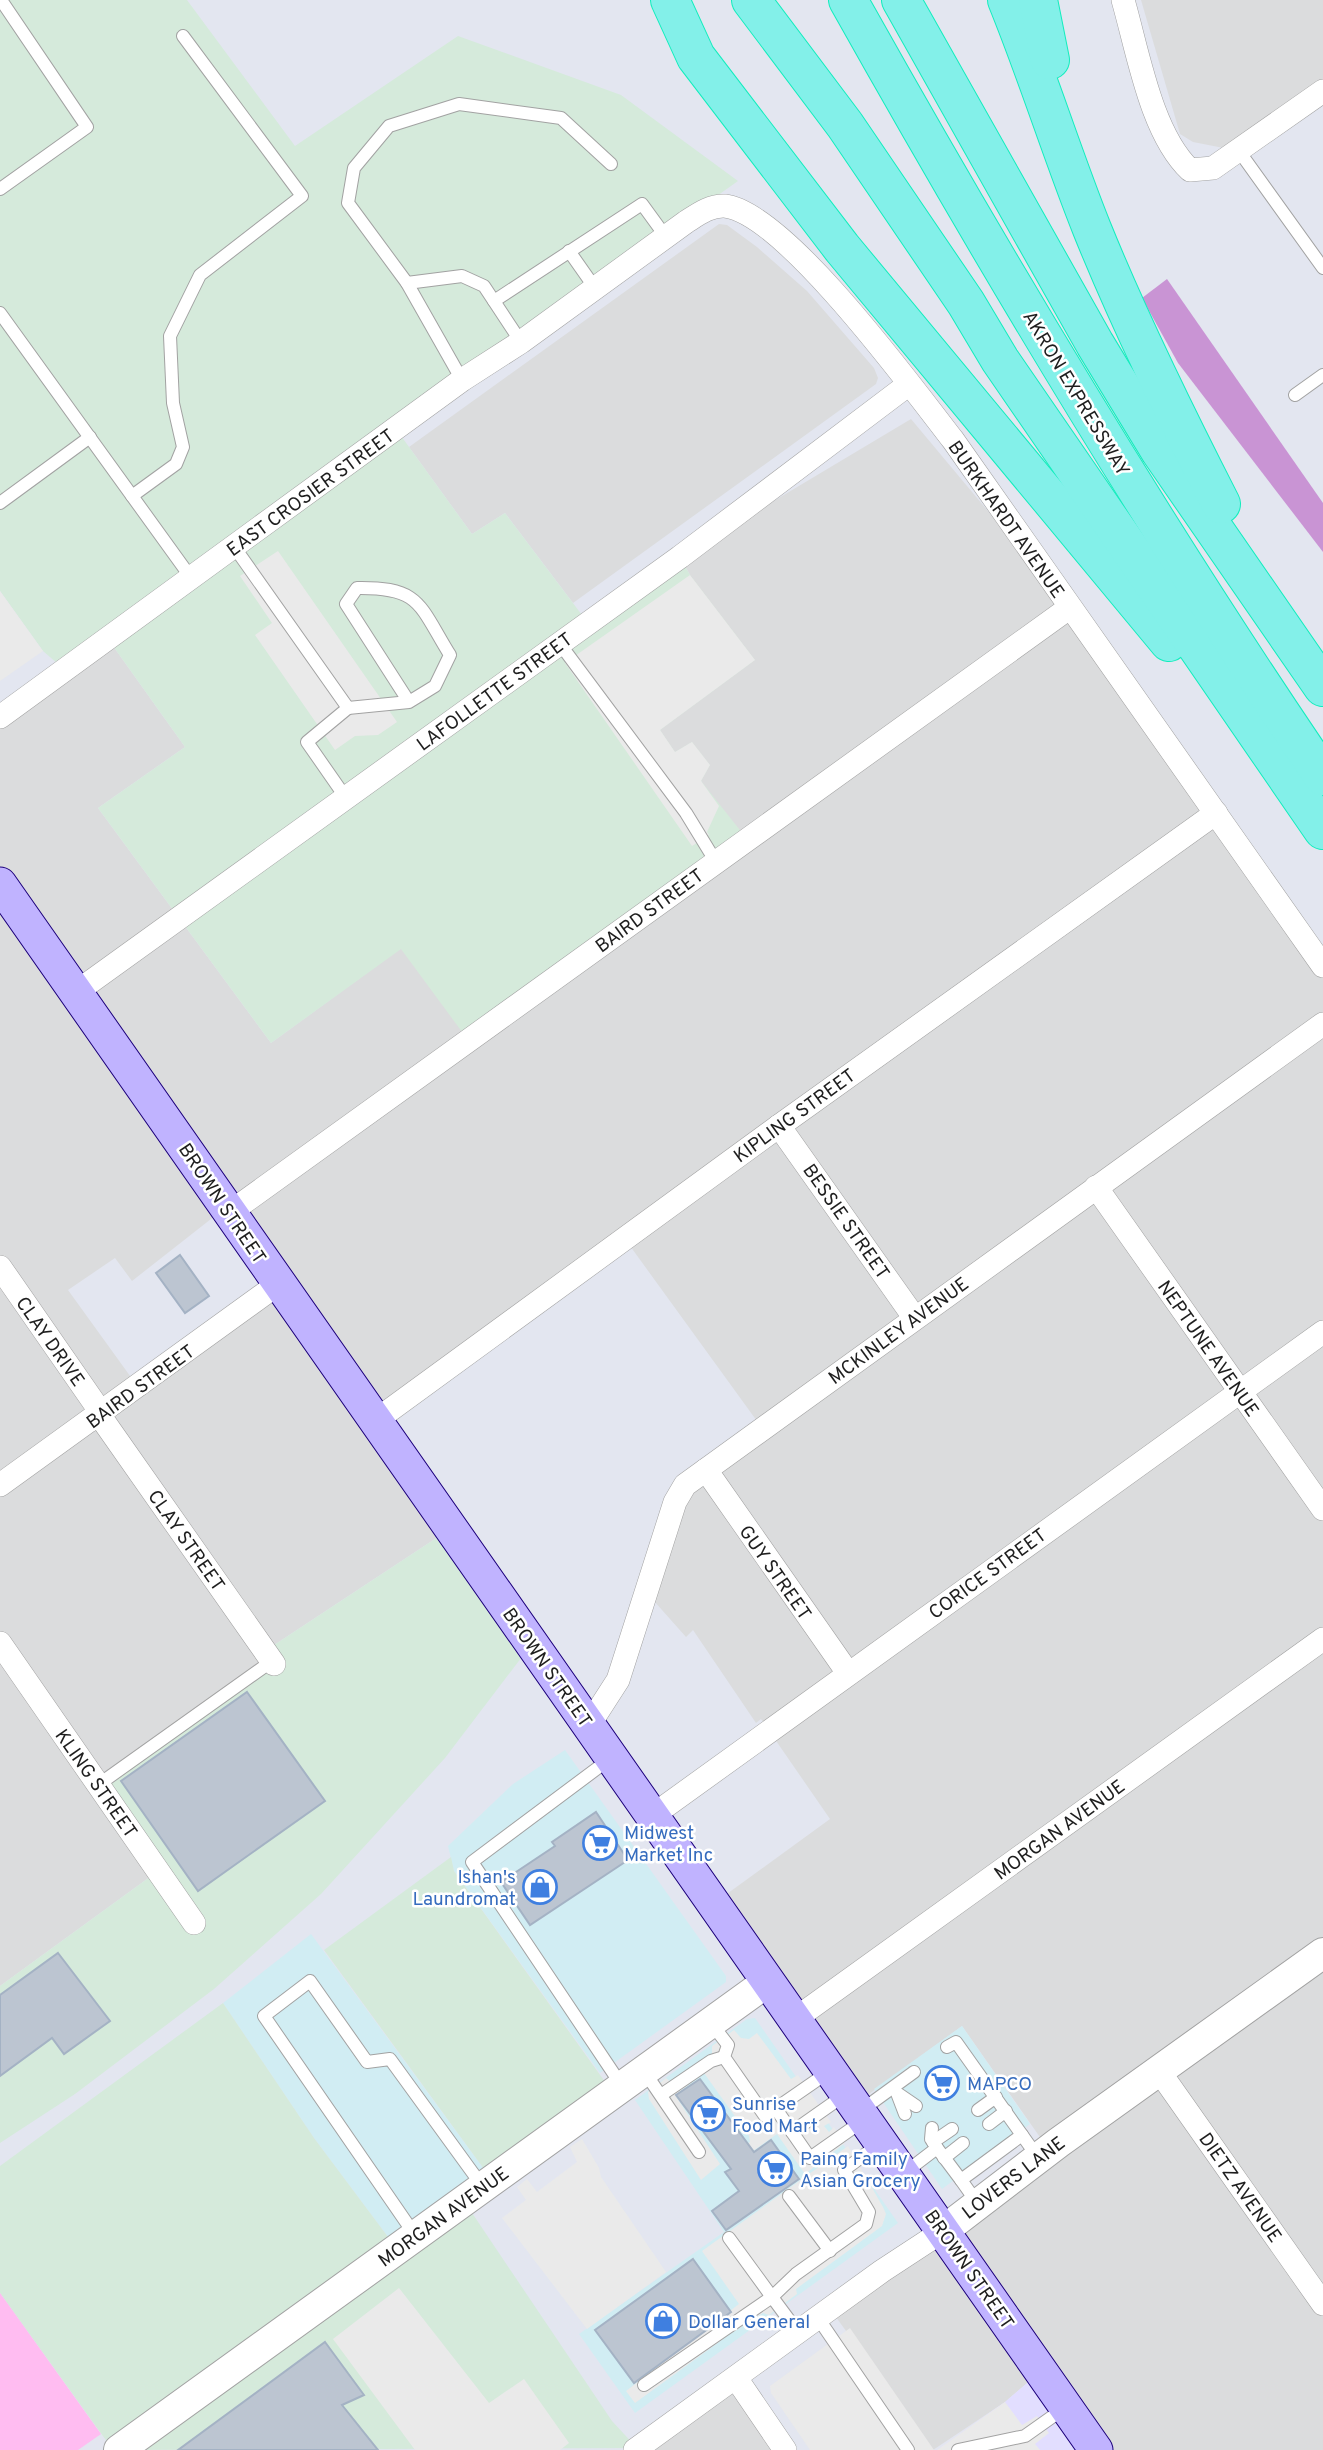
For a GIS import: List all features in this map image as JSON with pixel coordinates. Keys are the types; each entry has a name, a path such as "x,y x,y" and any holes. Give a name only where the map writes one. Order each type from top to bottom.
{"highway":[{"path":"670,0 696,57 842,248 1176,651 1258,733"},
{"path":"751,0 845,125 967,303 1000,360 1323,830"},
{"name":"AKRON EXPRESSWAY","path":"848,0 1001,267 1111,449 1323,776"},
{"path":"901,0 1095,344 1160,451 1317,679"},
{"path":"1007,0 1038,76 1093,230 1130,316 1238,538 1317,679"},
{"path":"1038,0 1073,154 1096,227 1130,316"}],"main road":[{"name":"BROWN STREET","path":"0,884 1096,2450"}],"street":[{"path":"1123,0 1159,121 1175,156 1190,170 1213,168 1323,91"},
{"name":"BURKHARDT AVENUE","path":"622,269 701,212 716,206 736,209 751,218 824,282 953,440 1323,966"},
{"name":"EAST CROSIER STREET","path":"0,717 462,380 521,342 622,269"},
{"name":"LAFOLLETTE STREET","path":"75,993 560,644 909,384"},
{"name":"BAIRD STREET","path":"229,1213 1069,607"},
{"name":"KIPLING STREET","path":"375,1421 779,1126 1216,813"},
{"name":"MCKINLEY AVENUE","path":"589,1726 618,1680 676,1502 685,1485 1323,1024"},
{"name":"BESSIE STREET","path":"779,1126 915,1317"},
{"name":"NEPTUNE AVENUE","path":"1096,1187 1323,1509"},
{"name":"CLAY DRIVE","path":"0,1267 101,1415"},
{"name":"BAIRD STREET","path":"0,1485 101,1415 278,1284"},
{"name":"CORICE STREET","path":"652,1816 1323,1332"},
{"name":"CLAY STREET","path":"101,1415 273,1663"},
{"name":"GUY STREET","path":"706,1470 848,1673"},
{"name":"MORGAN AVENUE","path":"795,2019 1323,1639"},
{"name":"KLING STREET","path":"0,1643 194,1923"},
{"name":"LOVERS LANE","path":"635,2450 943,2231 1323,1953"},
{"name":"MORGAN AVENUE","path":"131,2446 483,2187 642,2084 711,2022 767,1982"},
{"name":"DIETZ AVENUE","path":"1159,2071 1323,2304"},
{"path":"736,2378 785,2450"}],"lane":[{"path":"0,189 87,127 1,0"},
{"path":"132,496 176,464 183,447 173,403 170,336 200,275 302,196 183,36"},
{"path":"462,380 407,283 348,203 354,169 389,127 459,104 561,118 611,164"},
{"path":"1239,151 1323,268"},
{"path":"494,301 642,204 666,237"},
{"path":"569,251 596,288"},
{"path":"407,283 462,276 484,286 521,342"},
{"path":"0,313 192,579"},
{"path":"1294,395 1323,375"},
{"path":"0,503 89,438"},
{"path":"235,548 348,708"},
{"path":"346,799 307,742 348,708 410,702 435,686 450,655 413,597 388,587 357,589 346,604 410,702"},
{"path":"560,644 686,813 716,862"},
{"path":"98,1785 273,1663"},
{"path":"611,1758 472,1862 642,2084 699,2152"},
{"path":"415,2236 264,2016 310,1981 367,2062 390,2059 483,2187"},
{"path":"711,2022 728,2045 724,2057"},
{"path":"947,2048 956,2042 1039,2159"},
{"path":"642,2084 724,2057"},
{"path":"724,2057 765,2116 776,2109 856,2108"},
{"path":"792,2132 895,2090 914,2072"},
{"path":"895,2090 916,2106"},
{"path":"895,2090 905,2114"},
{"path":"978,2110 996,2097"},
{"path":"776,2109 810,2158 856,2108"},
{"path":"644,2385 772,2297 796,2274 870,2219 866,2204 844,2170 856,2108"},
{"path":"989,2124 1006,2111"},
{"path":"903,2174 933,2142 952,2129"},
{"path":"961,2180 1022,2135"},
{"path":"933,2142 963,2143"},
{"path":"933,2142 979,2204"},
{"path":"789,2196 830,2251"},
{"path":"729,2238 798,2332"},
{"path":"818,2318 908,2450"},
{"path":"958,2450 1025,2436 1066,2406"}],"shaded area":[{"path":"0,0 187,0 295,146 458,36 621,95 738,181 58,664 43,651 0,591"},
{"path":"1141,0 1323,0 1323,91 1239,151 1193,142 1180,134"},
{"path":"719,224 727,225 757,247 807,291 874,368 878,378 876,384 573,603 505,513 472,534 409,447"},
{"path":"1167,279 1323,503 1323,552 1178,363 1142,298"},
{"path":"911,419 1069,608 1323,967 1323,2450 1096,2450 1041,2371 1005,2402 933,2450 830,2309 1049,2150 962,2026 854,2105 713,1904 830,1819 761,1719 756,1723 693,1630 686,1637 646,1592 675,1502 762,1428 625,1239 375,1421 450,1529 265,1651 158,1871 0,1986 0,717 108,639 185,747 98,808 271,1043 401,948 719,806 701,781 692,742 675,753 660,730 690,575 680,557","holes":["225,1208 278,1284 138,1387 68,1290 115,1258 132,1281"]},
{"path":"396,429 472,534 505,513 588,623 680,557 690,575 755,660 660,730 675,752 692,742 710,765 701,781 747,839 468,1040 401,949 271,1043 98,808 185,747 108,639"},
{"path":"278,551 397,722 378,735 355,736 335,750 255,635 272,623 240,576"},
{"path":"690,575 755,660 660,730 675,752 692,742 710,765 701,781 719,806 707,832 709,835 692,846 565,663"},
{"path":"0,591 43,651 0,681"},
{"path":"450,1529 531,1645 445,1758 321,1894 214,1989 75,2094 0,2143 0,1986 158,1871 98,1785 273,1664 265,1651"},
{"path":"565,1750 726,1976 726,1982 600,2073 454,1871 448,1846 513,1784"},
{"path":"451,1857 454,1871 613,2093 492,2180 324,1950"},
{"path":"311,1934 492,2180 397,2249 314,2138 223,2003"},
{"path":"223,2003 314,2138 397,2249 464,2201 612,2421 637,2448 113,2450 0,2293 0,2166"},
{"path":"755,2018 898,2223 635,2413 579,2334 724,2232 635,2100 747,2019"},
{"path":"962,2026 1030,2124 942,2189 874,2089"},
{"path":"734,2030 741,2038 749,2039 757,2033 791,2079 798,2075 831,2122 824,2126 829,2132 834,2127 845,2143 805,2174 777,2134 750,2153 745,2145 750,2142 749,2136 704,2073 675,2095 720,2164 701,2180 649,2099 648,2092 666,2078 672,2083 712,2054 712,2046"},
{"path":"582,2139 599,2168 601,2177 666,2272 587,2329 502,2218 526,2200 517,2187 527,2179 537,2192 577,2162 570,2147"},
{"path":"848,2146 886,2214 882,2226 796,2289 797,2294 769,2315 763,2313 730,2334 635,2403 626,2391 739,2304 702,2251"},
{"path":"399,2288 489,2403 524,2379 569,2443 560,2450 415,2450 333,2339"},
{"path":"0,2293 101,2434 78,2450 0,2450"},
{"path":"850,2328 934,2450 810,2450 771,2393 770,2386"},
{"path":"1041,2371 1096,2450 937,2450 1005,2402"},
{"path":"736,2378 785,2450 635,2450"},
{"path":"1005,2402 1022,2425 1037,2416 1049,2433 1035,2444 1040,2450 937,2450"}],"building":[{"path":"180,1255 209,1296 185,1313 156,1273"},
{"path":"247,1692 325,1801 198,1891 121,1781"},
{"path":"596,1812 628,1860 530,1925 501,1882 555,1846 552,1842"},
{"path":"58,1953 110,2021 64,2054 52,2038 0,2076 0,1995"},
{"path":"700,2079 754,2152 771,2140 799,2179 726,2230 712,2211 739,2191 725,2172 731,2169 676,2095"},
{"name":"Dollar General","path":"693,2259 731,2312 634,2383 595,2330"},
{"path":"325,2342 364,2395 342,2405 378,2450 178,2450"}],"place":[{"name":"Midwest Market Inc","path":"600,1843"},
{"name":"Ishan's Laundromat","path":"540,1887"},
{"name":"MAPCO","path":"942,2083"},
{"name":"Sunrise Food Mart","path":"708,2114"},
{"name":"Paing Family Asian Grocery","path":"775,2169"},
{"name":"Dollar General","path":"663,2321"}]}
